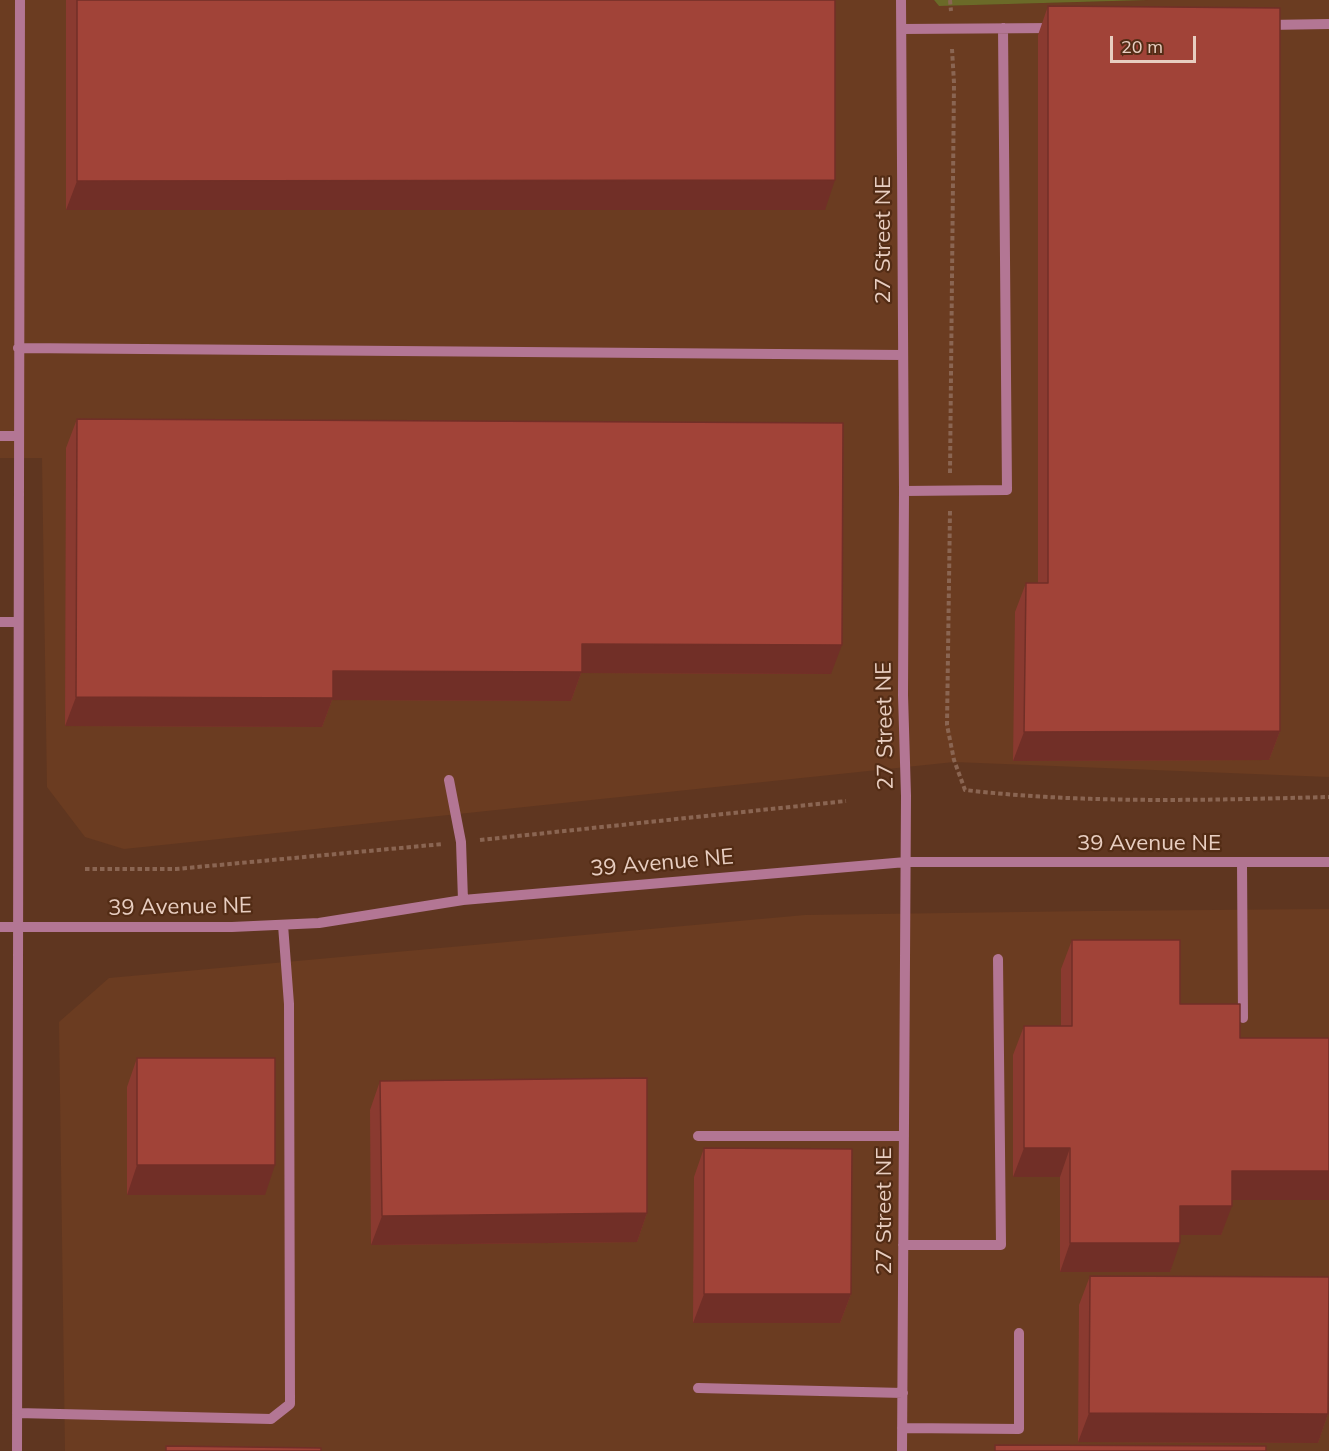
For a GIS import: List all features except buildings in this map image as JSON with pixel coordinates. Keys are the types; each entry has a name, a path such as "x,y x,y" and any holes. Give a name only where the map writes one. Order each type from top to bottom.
{"street":[{"path":"17,1451 20,0"},
{"name":"27 Street NE","path":"902,0 903,695 906,796 902,1451"},
{"path":"1259,25 1329,24"},
{"path":"902,29 1061,27"},
{"path":"904,491 1007,490 1003,28"},
{"path":"18,348 903,355"},
{"path":"0,436 18,436"},
{"path":"0,622 18,622"},
{"path":"449,780 461,842 463,900"},
{"name":"39 Avenue NE","path":"0,927 232,927 319,923 463,900 906,862 1329,862"},
{"path":"1242,862 1243,1018"},
{"path":"17,1413 271,1419 290,1404 290,1004 283,925"},
{"path":"903,1245 1001,1245 998,959"},
{"path":"698,1136 904,1136"},
{"path":"902,1428 1018,1429 1018,1333"},
{"path":"698,1388 903,1393"}],"path":[{"path":"950,0 954,95 946,725 954,760 965,790 1012,795 1184,801 1329,797"}],"shaded area":[{"path":"0,0 934,0 939,6 1148,0 1329,0 1329,777 954,762 124,849 85,837 47,787 42,458 0,458"},
{"path":"934,0 1148,0 939,6"},
{"path":"1329,909 1329,1451 65,1451 59,1022 109,978 805,915"}]}
